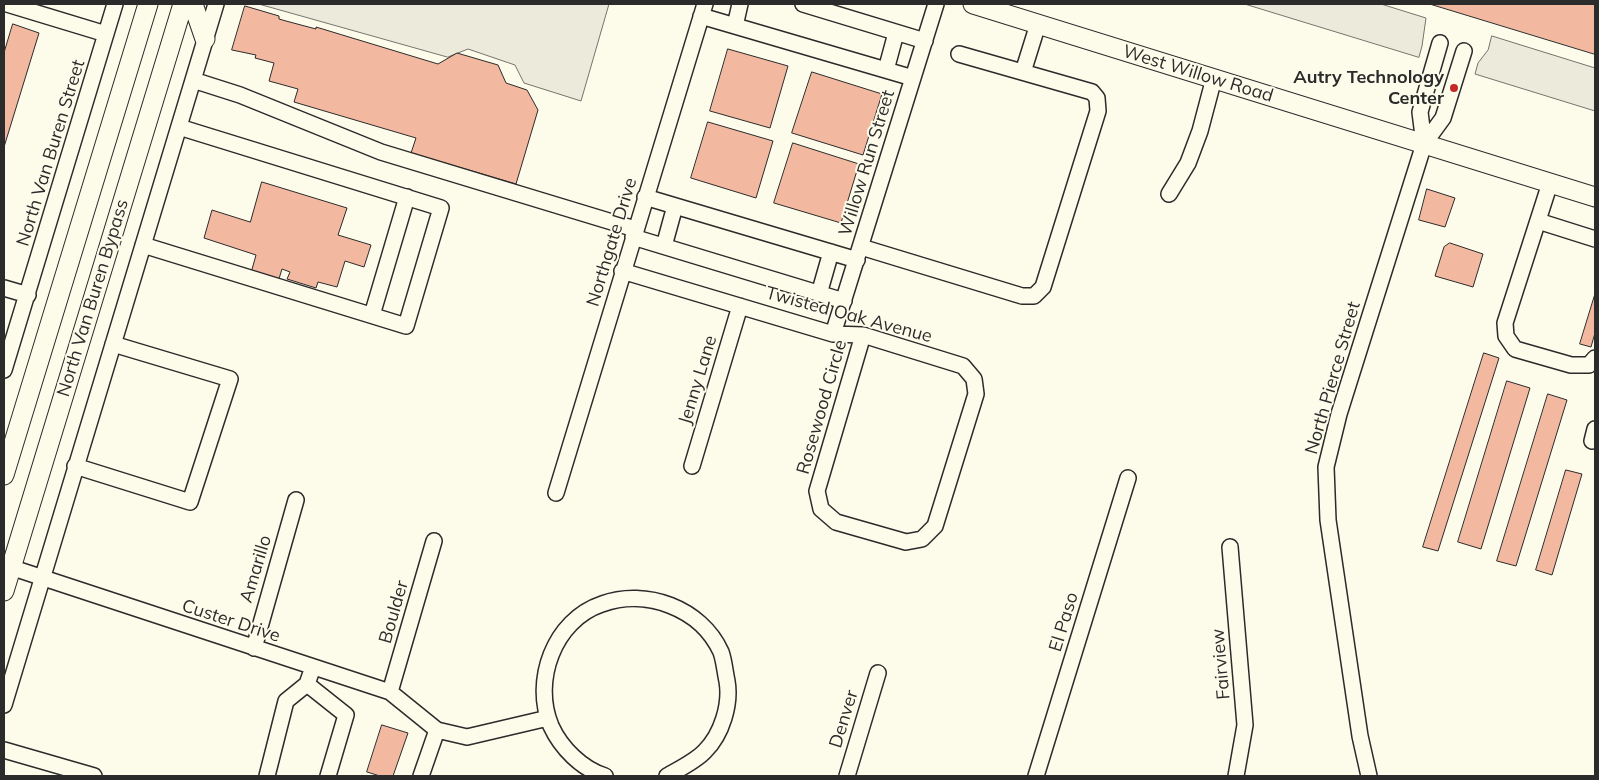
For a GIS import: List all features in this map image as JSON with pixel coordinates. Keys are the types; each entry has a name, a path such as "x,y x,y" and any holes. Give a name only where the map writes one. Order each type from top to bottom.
{"main road":[{"name":"North Van Buren Bypass","path":"4,475 148,4"},
{"name":"North Van Buren Bypass","path":"4,591 7,566 183,4"},
{"path":"194,4 205,39"},
{"name":"West Willow Road","path":"982,5 1595,197"}],"street":[{"path":"7,4 106,34"},
{"name":"North Van Buren Street","path":"4,370 115,4"},
{"path":"4,705 216,4"},
{"path":"735,26 740,4"},
{"path":"804,4 924,41"},
{"name":"Willow Run Street","path":"834,334 936,4"},
{"path":"703,10 735,26 913,78"},
{"name":"Northgate Drive","path":"556,492 703,10"},
{"path":"1022,72 1038,24"},
{"path":"886,70 896,33"},
{"path":"1424,144 1420,112 1440,43"},
{"path":"1424,144 1443,118 1464,51"},
{"path":"645,197 831,252 859,253 1022,296 1034,296 1043,287 1098,111 1097,98 1092,92 959,54"},
{"path":"1169,194 1188,163 1200,130 1214,78"},
{"path":"193,80 240,95 380,152 634,233 664,246 844,301"},
{"path":"143,245 406,326 441,208 179,127"},
{"name":"North Pierce Street","path":"1369,776 1360,736 1328,520 1326,467 1339,414 1424,144"},
{"path":"1550,183 1505,324 1506,336 1516,350 1571,365 1589,365 1595,358"},
{"path":"372,315 407,197"},
{"path":"664,246 675,206"},
{"path":"1538,221 1595,239"},
{"path":"819,294 831,252"},
{"name":"Twisted Oak Avenue","path":"622,271 834,334 863,334 962,366 974,379"},
{"path":"4,288 28,295"},
{"name":"Jenny Lane","path":"692,466 740,306"},
{"name":"Rosewood Circle","path":"863,334 817,491 821,509 836,522 906,542 922,538 935,526 976,394 974,379"},
{"path":"75,466 190,502 230,379 113,344"},
{"name":"El Paso","path":"1036,776 1128,478"},
{"name":"Amarillo","path":"254,648 296,500"},
{"name":"Boulder","path":"390,692 434,541"},
{"name":"Fairview","path":"1230,547 1245,725 1236,776"},
{"name":"Custer Drive","path":"7,566 390,692 437,730 466,737 548,718"},
{"path":"605,776 575,759 555,734 544,703 544,677 554,646 574,621 601,604 633,597 677,606 703,625 721,652 729,693 722,724 705,751 667,776"},
{"path":"267,776 286,701 307,684 313,667"},
{"name":"Denver","path":"847,776 878,673"},
{"path":"307,684 346,715 328,776"},
{"path":"422,776 437,730"},
{"path":"4,750 94,776"}],"shaded area":[{"path":"259,4 609,4 581,101 524,83 515,65 468,49 448,57"},
{"path":"1245,4 1381,4 1426,18 1422,46 1419,57"},
{"path":"1492,36 1595,68 1595,111 1475,74 1478,63 1488,50"}],"building":[{"path":"1430,4 1595,4 1595,54"},
{"path":"245,6 279,16 279,19 316,29 316,27 438,64 457,53 498,65 506,83 527,90 538,110 516,184 411,153 416,138 294,102 298,89 269,81 274,63 255,58 256,55 232,50"},
{"path":"13,24 39,33 4,147 4,53"},
{"path":"728,49 788,66 770,128 710,111"},
{"path":"812,72 882,94 863,155 792,133"},
{"path":"708,122 773,141 756,198 691,178"},
{"path":"793,143 859,164 841,223 774,203"},
{"path":"262,182 347,208 338,235 371,245 364,267 345,261 337,287 318,282 316,288 287,279 290,272 282,269 278,282 251,273 256,255 204,238 212,210 250,222"},
{"path":"1427,189 1455,198 1445,227 1419,220"},
{"path":"1450,243 1483,254 1473,287 1435,276 1444,247"},
{"path":"1595,294 1595,333 1591,347 1580,344"},
{"path":"1484,353 1499,358 1438,551 1423,547"},
{"path":"1507,381 1530,388 1481,549 1458,542"},
{"path":"1548,394 1567,400 1516,566 1497,561"},
{"path":"1566,470 1582,474 1552,575 1536,570"},
{"path":"382,725 408,733 393,776 380,776 367,772"}],"place":[{"name":"Autry Technology Center","path":"1454,88"}]}
